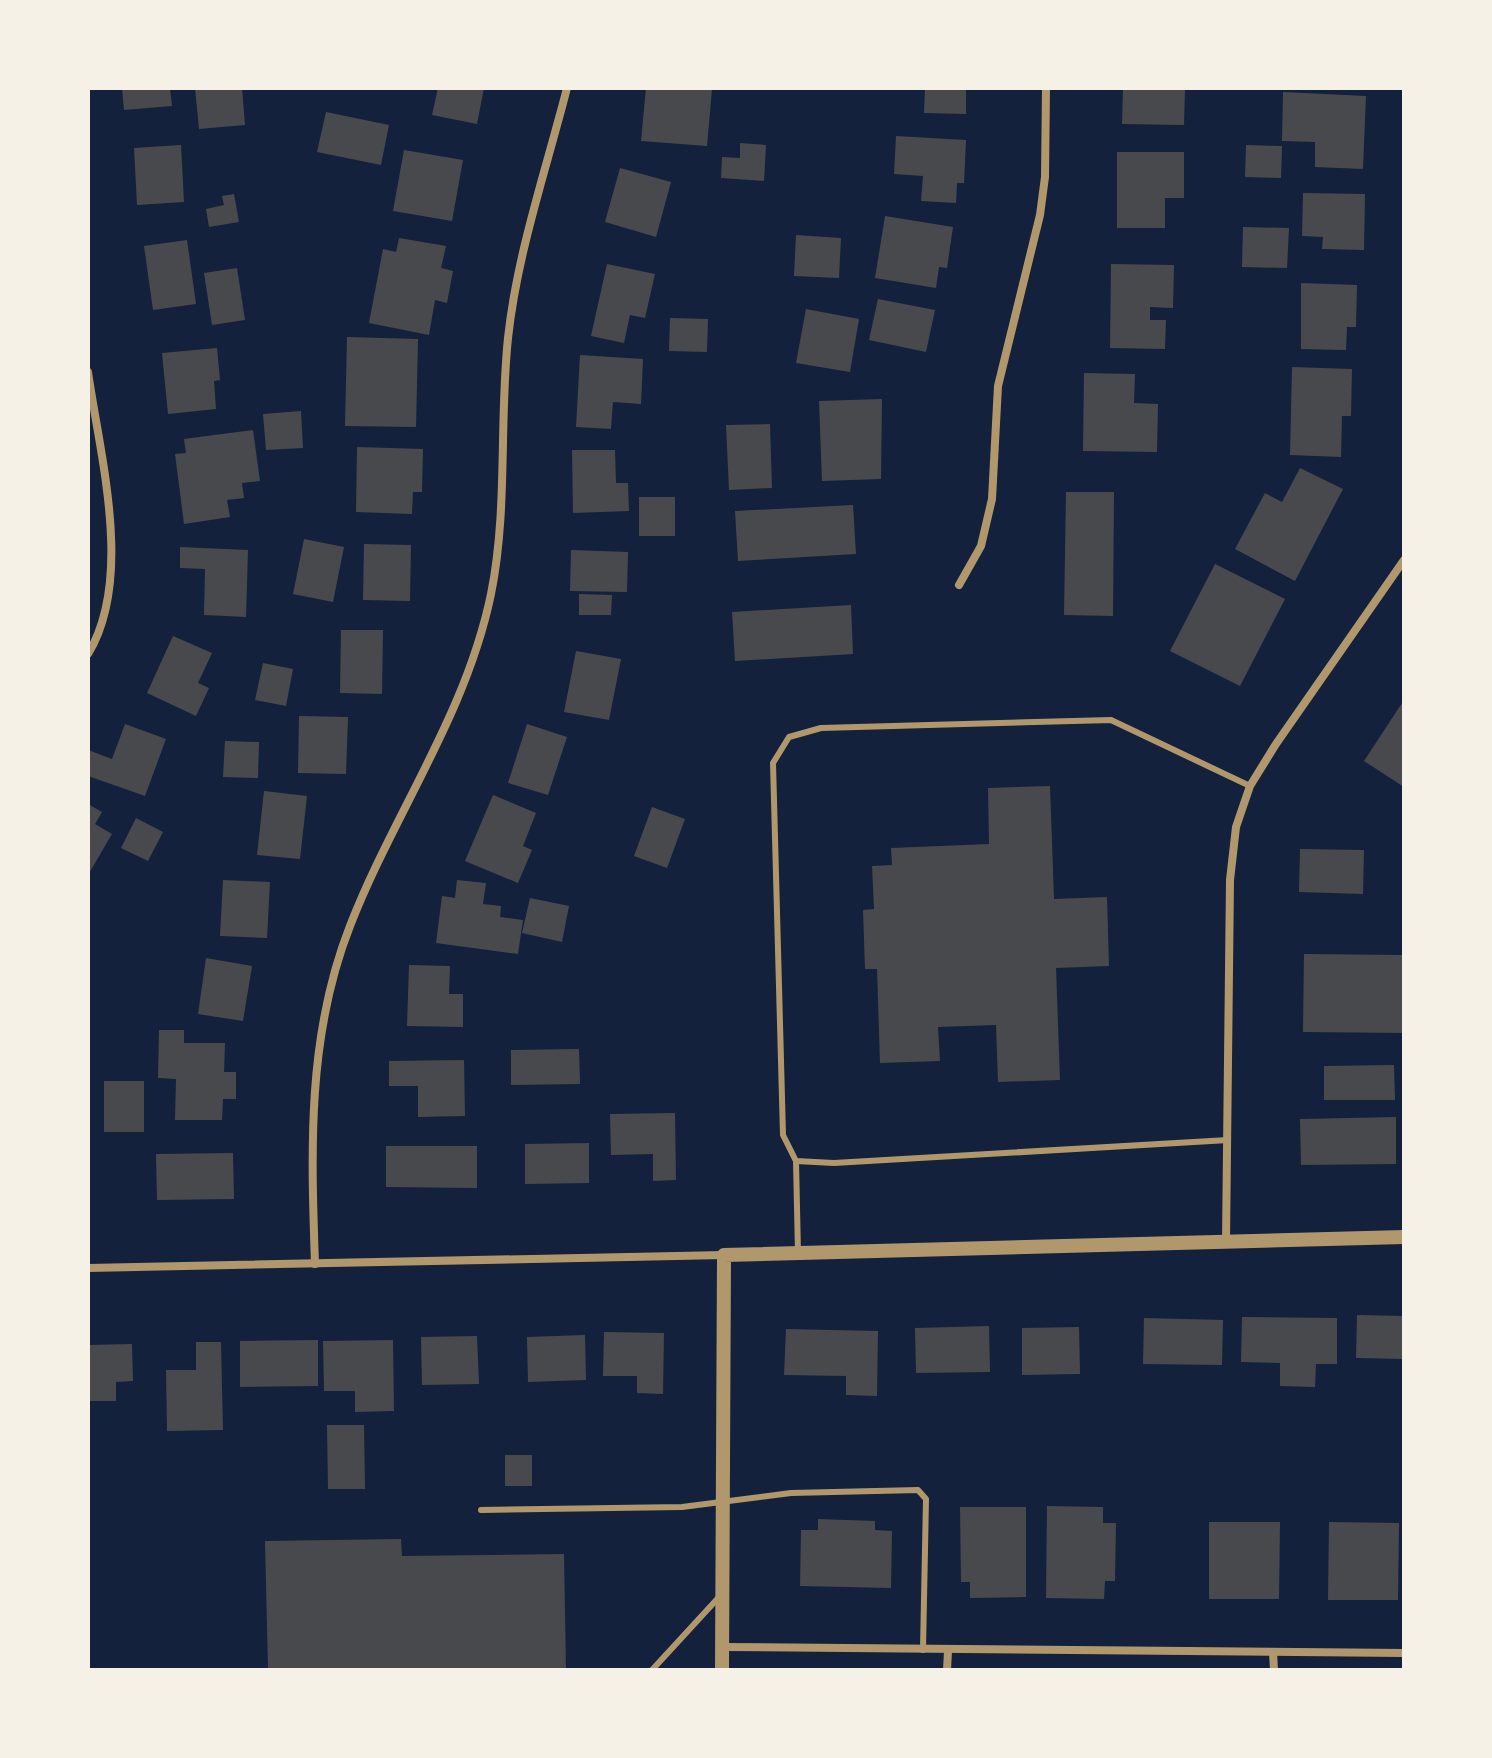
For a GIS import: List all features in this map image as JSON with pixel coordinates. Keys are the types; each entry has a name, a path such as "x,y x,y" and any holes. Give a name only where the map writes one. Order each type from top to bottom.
{"street":[{"path":"315,1264 312,1122 317,1053 330,982 375,869 449,725 473,659 491,595 499,535 502,399 509,333 517,282 567,88"},
{"path":"959,585 981,546 992,499 998,386 1040,215 1046,152 1046,88"},
{"path":"88,372 112,562 109,603 88,654"},
{"path":"1226,1241 1230,880 1236,827 1250,786 1276,744 1404,560"},
{"path":"88,1268 1404,1237"},
{"path":"722,1670 724,1255"},
{"path":"722,1647 1404,1653"},
{"path":"947,1670 948,1651"},
{"path":"1273,1652 1274,1670"}],"lane":[{"path":"798,1253 796,1161 783,1135 773,763 789,737 821,728 1111,720 1250,786"},
{"path":"796,1161 834,1163 1228,1140"},
{"path":"481,1510 682,1507 812,1492 924,1493 923,1650"},
{"path":"652,1670 721,1595"}],"building":[{"path":"122,88 170,88 172,106 124,110"},
{"path":"195,88 242,88 245,125 199,129"},
{"path":"438,88 484,88 477,124 432,115"},
{"path":"646,88 712,89 707,146 641,141"},
{"path":"925,88 966,88 966,114 924,113"},
{"path":"1123,88 1185,88 1184,125 1122,124"},
{"path":"1283,92 1366,96 1363,169 1315,167 1315,142 1282,141"},
{"path":"326,112 389,125 381,165 317,152"},
{"path":"896,136 966,140 964,183 957,183 956,203 921,201 923,176 894,174"},
{"path":"740,143 766,145 764,181 721,178 722,157 740,158"},
{"path":"181,145 184,202 137,205 134,148"},
{"path":"1246,145 1282,146 1281,178 1245,177"},
{"path":"404,150 463,160 452,221 393,211"},
{"path":"1117,152 1184,152 1184,198 1165,198 1165,228 1117,228"},
{"path":"620,168 671,182 656,237 605,222"},
{"path":"1303,193 1365,194 1364,250 1322,249 1323,237 1302,236"},
{"path":"234,194 239,222 209,227 206,209 224,205 222,196"},
{"path":"885,216 953,227 947,268 939,267 936,288 875,278"},
{"path":"1243,227 1289,228 1287,268 1242,267"},
{"path":"796,235 841,238 839,278 794,276"},
{"path":"399,238 446,246 441,268 453,271 447,303 435,300 429,335 369,323 383,249 396,252"},
{"path":"187,240 196,304 153,310 144,246"},
{"path":"607,264 655,274 645,318 630,315 624,343 591,336"},
{"path":"1111,264 1174,265 1173,308 1150,307 1150,320 1166,320 1165,349 1110,348"},
{"path":"237,268 245,320 212,325 204,273"},
{"path":"1301,283 1357,285 1356,327 1347,327 1346,350 1301,349"},
{"path":"878,299 935,310 926,352 869,340"},
{"path":"806,309 859,319 850,372 796,363"},
{"path":"670,318 708,319 707,352 669,351"},
{"path":"347,337 418,339 416,427 345,426"},
{"path":"217,348 220,380 214,381 216,409 168,414 162,353"},
{"path":"580,355 643,359 641,404 613,402 611,429 576,427"},
{"path":"1292,367 1352,369 1351,416 1342,416 1341,457 1290,455"},
{"path":"1084,373 1135,374 1134,403 1158,404 1157,452 1083,451"},
{"path":"882,399 881,479 822,481 819,401"},
{"path":"301,411 303,448 266,450 263,414"},
{"path":"770,424 772,488 729,490 726,425"},
{"path":"253,430 260,481 242,483 244,498 227,500 230,517 184,524 175,454 186,453 184,439"},
{"path":"357,447 423,449 422,492 413,492 412,514 356,512"},
{"path":"572,450 615,450 616,483 628,483 629,511 573,513"},
{"path":"1300,468 1343,489 1295,581 1235,549 1265,493 1282,502"},
{"path":"1066,492 1114,492 1113,616 1064,615"},
{"path":"639,497 675,497 675,536 639,536"},
{"path":"853,505 856,554 738,561 735,511"},
{"path":"304,539 344,547 333,602 293,594"},
{"path":"364,544 411,545 410,601 363,600"},
{"path":"180,547 248,550 246,617 204,615 205,569 180,568"},
{"path":"571,550 628,552 627,592 570,591"},
{"path":"1215,564 1285,599 1240,686 1170,651"},
{"path":"579,594 612,595 611,615 579,615"},
{"path":"851,605 853,654 735,661 732,612"},
{"path":"341,630 383,630 382,694 340,693"},
{"path":"173,636 212,653 198,683 209,688 196,716 147,693"},
{"path":"576,651 621,659 609,720 564,712"},
{"path":"263,663 293,669 286,706 255,700"},
{"path":"1404,700 1404,787 1364,761"},
{"path":"299,716 348,717 346,774 298,773"},
{"path":"125,724 166,739 145,796 88,776 88,750 112,759"},
{"path":"527,724 567,737 548,795 508,783"},
{"path":"225,741 259,742 258,778 223,777"},
{"path":"1050,786 1054,899 1107,897 1109,966 1056,968 1060,1080 998,1082 996,1025 938,1027 940,1061 880,1063 877,969 865,969 863,910 874,909 872,866 892,865 891,848 989,844 988,788"},
{"path":"264,791 307,796 300,859 257,855"},
{"path":"493,795 536,813 523,846 532,850 518,883 465,861"},
{"path":"88,804 102,812 95,824 112,834 88,875"},
{"path":"652,807 685,819 667,868 634,856"},
{"path":"136,818 163,832 148,861 121,848"},
{"path":"1300,849 1364,850 1363,894 1299,892"},
{"path":"223,880 270,882 267,938 220,936"},
{"path":"457,880 486,883 483,904 501,906 500,917 523,920 518,954 436,943 442,896 455,898"},
{"path":"530,898 569,906 562,942 522,933"},
{"path":"1304,954 1404,955 1404,1033 1303,1032"},
{"path":"206,958 252,966 243,1021 198,1014"},
{"path":"409,965 450,966 449,994 463,994 463,1027 407,1026"},
{"path":"159,1030 184,1030 184,1043 225,1043 224,1072 236,1072 236,1099 223,1099 222,1120 175,1120 176,1079 158,1078"},
{"path":"579,1049 580,1084 511,1085 511,1050"},
{"path":"464,1060 465,1116 418,1117 418,1086 389,1086 389,1061"},
{"path":"1394,1065 1395,1100 1324,1100 1324,1066"},
{"path":"104,1081 144,1081 144,1132 104,1132"},
{"path":"675,1113 676,1180 653,1181 653,1154 611,1155 610,1114"},
{"path":"1396,1117 1396,1164 1301,1165 1300,1119"},
{"path":"589,1143 589,1183 525,1184 525,1144"},
{"path":"386,1146 477,1146 477,1188 386,1187"},
{"path":"233,1153 234,1199 157,1200 156,1154"},
{"path":"1357,1315 1404,1316 1404,1359 1356,1358"},
{"path":"1242,1317 1337,1318 1337,1364 1316,1364 1315,1387 1280,1386 1280,1363 1241,1362"},
{"path":"1144,1318 1223,1320 1222,1365 1143,1364"},
{"path":"989,1326 990,1372 916,1373 915,1328"},
{"path":"1079,1327 1080,1374 1022,1375 1022,1328"},
{"path":"786,1329 878,1331 877,1396 846,1395 846,1376 784,1375"},
{"path":"604,1332 664,1333 663,1394 637,1393 637,1376 603,1376"},
{"path":"585,1335 586,1380 528,1382 527,1337"},
{"path":"477,1336 479,1384 422,1385 421,1337"},
{"path":"318,1340 318,1386 240,1387 240,1341"},
{"path":"393,1340 394,1411 355,1412 355,1391 324,1391 323,1341"},
{"path":"196,1342 221,1342 223,1430 167,1431 166,1370 196,1370"},
{"path":"132,1344 133,1381 116,1382 116,1401 88,1401 88,1345"},
{"path":"327,1425 364,1425 365,1489 328,1489"},
{"path":"505,1455 532,1455 532,1486 505,1486"},
{"path":"1047,1506 1103,1507 1103,1523 1116,1523 1115,1581 1105,1581 1104,1599 1046,1598"},
{"path":"960,1507 1026,1507 1026,1597 970,1598 970,1582 961,1582"},
{"path":"818,1519 875,1521 875,1530 892,1531 891,1588 800,1586 801,1530 818,1530"},
{"path":"1209,1522 1280,1522 1279,1599 1209,1599"},
{"path":"1329,1522 1399,1523 1398,1600 1328,1600"},
{"path":"401,1539 402,1556 564,1554 566,1670 268,1670 265,1541"}]}
